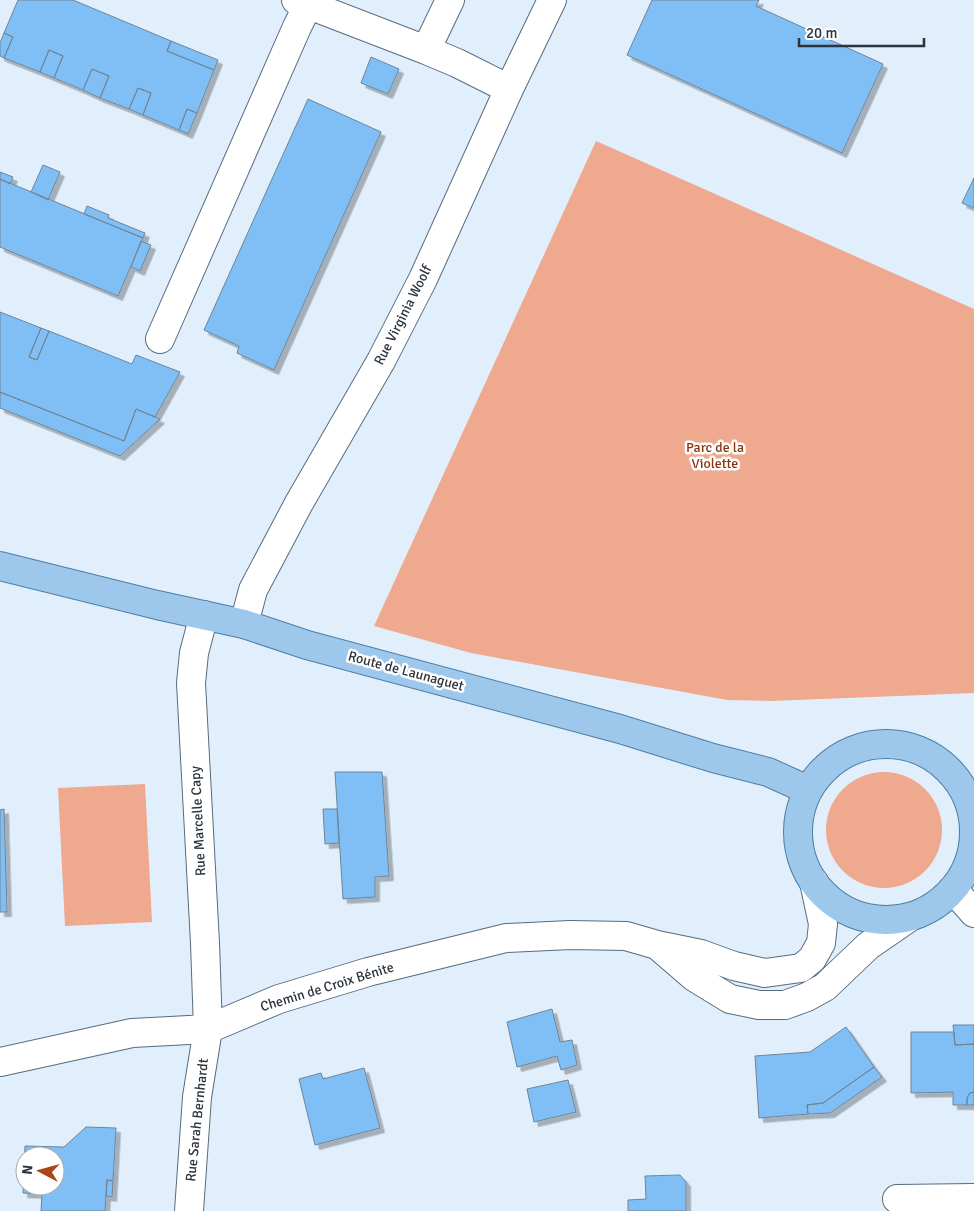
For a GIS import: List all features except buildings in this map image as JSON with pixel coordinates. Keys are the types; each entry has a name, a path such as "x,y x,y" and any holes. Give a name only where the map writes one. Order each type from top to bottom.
{"main road":[{"name":"Route de Launaguet","path":"0,566 157,605 244,624 301,643 611,726 713,758 768,772 808,790"},
{"path":"882,744 908,746 930,756 950,771 969,790 973,842 966,867 953,889 944,899 933,906 910,917 895,920 864,918 835,904 814,882 806,870 799,843 800,814 803,801 817,777 834,760 857,748 882,744"}],"street":[{"path":"426,50 450,0"},
{"name":"Rue Virginia Woolf","path":"244,624 253,590 299,503 381,361 423,279 509,89 552,0"},
{"path":"160,339 297,26 302,3 426,50 509,89"},
{"name":"Rue Marcelle Capy","path":"204,614 194,653 191,683 208,1029"},
{"name":"Chemin de Croix Bénite","path":"0,1062 132,1033 208,1029 279,999 368,972 506,938 570,935 626,936 657,945 701,954 734,966 765,973 802,968 812,960 822,943 823,924 814,882"},
{"path":"953,889 974,913"},
{"name":"Chemin de Croix Bénite","path":"657,945 694,977 730,999 759,1005 785,1005 808,997 825,987 868,946 910,917"},
{"name":"Rue Sarah Bernhardt","path":"189,1211 197,1097 208,1029"},
{"path":"898,1198 974,1198"}],"green space":[{"name":"Parc de la Violette","path":"596,141 974,309 974,693 771,701 727,700 471,653 374,626"},
{"path":"884,772 906,776 916,781 925,789 933,798 938,808 942,830 938,852 933,862 925,871 916,879 906,884 884,888 862,884 852,879 843,871 835,862 830,852 826,830 830,808 835,798 843,789 852,781 862,776"},
{"path":"145,784 152,922 65,926 58,788"}]}
